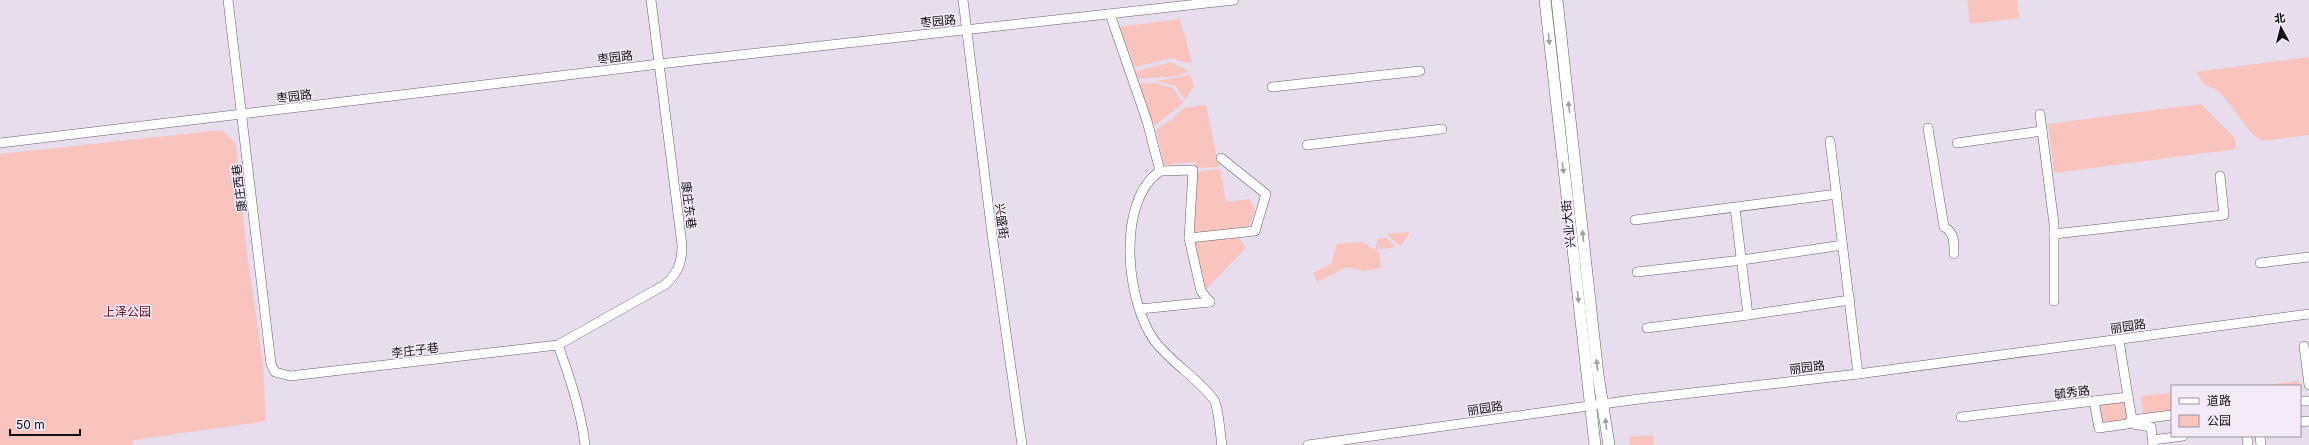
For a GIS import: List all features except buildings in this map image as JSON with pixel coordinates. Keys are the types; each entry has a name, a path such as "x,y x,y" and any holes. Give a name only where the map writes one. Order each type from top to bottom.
{"main road":[{"name":"兴业大街","path":"1544,0 1595,445"},
{"name":"兴业大街","path":"1557,0 1597,367 1609,445"}],"street":[{"name":"康庄西巷","path":"228,0 271,364 275,372"},
{"name":"康庄东巷","path":"558,345 666,284 676,274 682,261 682,245 651,0"},
{"name":"兴盛街","path":"963,0 992,234 1022,445"},
{"name":"枣园路","path":"0,143 659,64 1234,0"},
{"path":"1110,14 1147,121 1160,171"},
{"path":"1272,87 1420,71"},
{"path":"2040,114 2054,234 2054,301"},
{"path":"1928,128 1944,227 1948,229 1953,236 1954,254"},
{"path":"1306,145 1442,129"},
{"path":"1957,143 2042,131"},
{"path":"1830,141 1858,374"},
{"path":"1189,238 1255,231 1266,194 1221,158"},
{"path":"1140,309 1210,302 1201,291 1189,238 1193,170 1160,171 1150,178 1139,198 1130,234 1131,274 1140,309 1153,339 1177,367 1215,402 1222,445"},
{"path":"2054,234 2224,215 2220,176"},
{"path":"1635,220 1837,194"},
{"path":"1735,208 1748,315"},
{"path":"1637,272 1742,260 1843,246"},
{"path":"2260,263 2309,257"},
{"path":"1647,328 1850,300"},
{"name":"丽园路","path":"1308,445 1373,441 1590,405 1858,374 2309,314"},
{"path":"2119,340 2133,424 2151,427 2153,442 2178,437"},
{"path":"558,345 571,383 583,426 585,445"},
{"name":"李庄子巷","path":"275,372 290,376 558,345"},
{"path":"2304,346 2309,385"},
{"name":"毓秀路","path":"1962,417 2128,397"},
{"path":"2094,401 2099,428 2127,424 2132,420 2171,415"}],"green space":[{"path":"1967,0 2017,0 2019,18 1970,24"},
{"path":"1180,19 1192,62 1187,63 1172,58 1135,67 1119,27"},
{"path":"2309,57 2309,135 2263,141 2253,135 2220,92 2204,84 2196,72"},
{"path":"1171,62 1189,71 1178,76 1138,79 1135,72"},
{"path":"1190,75 1194,86 1185,100 1176,86 1156,81"},
{"path":"1155,83 1173,88 1183,103 1154,126 1139,84"},
{"path":"2201,104 2235,138 2236,149 2054,173 2048,124"},
{"path":"1206,105 1219,167 1196,168 1196,162 1164,165 1156,130 1171,120 1184,108"},
{"name":"上泽公园","path":"222,130 236,144 247,253 263,364 266,421 133,440 133,445 0,445 0,154"},
{"path":"1220,169 1226,202 1249,199 1255,210 1249,226 1192,234 1196,172"},
{"path":"1410,232 1401,246 1386,234 1387,234"},
{"path":"1238,236 1246,248 1206,289 1199,273 1192,242"},
{"path":"1387,238 1396,247 1376,250 1379,252 1381,268 1364,271 1347,267 1317,282 1313,273 1331,264 1337,244 1362,242 1375,250 1378,239"},
{"path":"2298,381 2299,385 2264,385"},
{"path":"2171,393 2171,416 2144,419 2141,396"},
{"path":"2099,402 2125,402 2127,418 2124,421 2100,425 2098,407"},
{"path":"1653,435 1654,445 1630,445 1629,437"}]}
